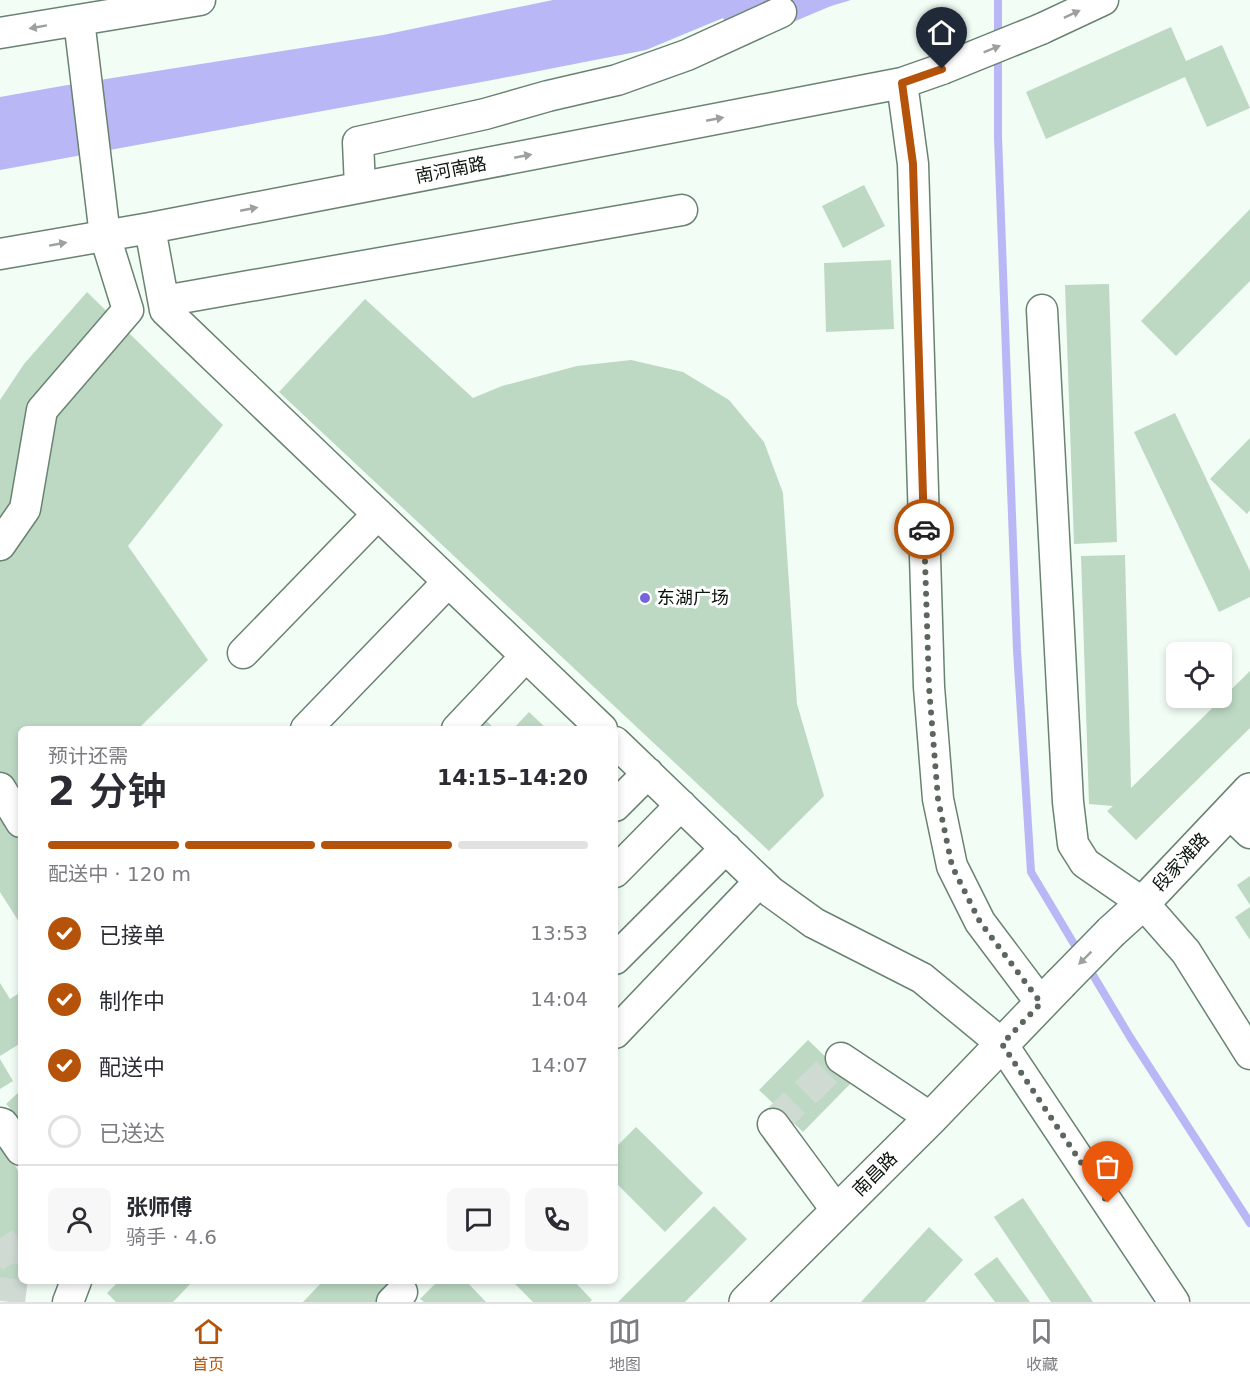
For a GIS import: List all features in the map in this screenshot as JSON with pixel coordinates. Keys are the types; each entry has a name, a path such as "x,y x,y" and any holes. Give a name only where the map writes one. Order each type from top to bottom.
{"main road":[{"name":"段家滩路","path":"1050,994 1111,932 1243,812"},
{"name":"南昌路","path":"746,1302 1050,994"}],"street":[{"path":"0,33 79,20 139,5 200,0"},
{"name":"南河南路","path":"0,254 150,228 902,83 1041,29 1103,0"},
{"path":"360,187 358,142 485,114 617,80 687,55 781,12"},
{"path":"0,546 25,509 42,410 128,310 105,236 79,20"},
{"path":"902,83 913,164 929,687 938,799 952,866 980,922 1050,994"},
{"path":"164,301 682,210"},
{"path":"150,228 165,310 598,726"},
{"path":"1042,310 1068,802 1073,843 1085,862 1143,903 1186,952 1250,1054"},
{"path":"243,653 378,514"},
{"path":"309,726 448,582"},
{"path":"460,726 526,656"},
{"path":"618,745 766,887 814,923 922,978 1002,1044 1174,1302"},
{"path":"618,803 648,773"},
{"path":"0,788 18,817"},
{"path":"618,869 681,805"},
{"path":"618,955 726,848"},
{"path":"618,1030 766,887"},
{"path":"842,1058 930,1118"},
{"path":"773,1124 837,1210"},
{"path":"68,1302 75,1284"}],"water":[{"path":"553,0 851,0 793,22 784,6 728,28 723,18 646,50 0,170 0,97 383,35"}],"building":[{"path":"1171,27 1186,61 1222,45 1250,108 1207,127 1185,77 1046,139 1026,92"},
{"path":"864,185 885,226 843,248 822,206"},
{"path":"1250,209 1250,281 1176,356 1141,321"},
{"path":"891,260 894,329 826,332 824,263"},
{"path":"1109,284 1117,542 1074,544 1065,285"},
{"path":"87,292 223,425 128,546 208,660 141,726 18,726 18,920 0,892 0,400 24,364"},
{"name":"东湖广场","path":"365,299 473,398 502,386 577,366 631,360 683,372 729,400 764,442 783,493 797,704 824,796 769,851 279,392"},
{"path":"1175,413 1250,571 1250,597 1219,612 1134,432"},
{"path":"1250,438 1250,510 1247,514 1210,479"},
{"path":"1125,555 1131,788 1212,708 1232,708 1232,689 1250,671 1250,728 1136,840 1107,811 1113,806 1089,804 1081,556"},
{"path":"529,712 544,726 516,726"},
{"path":"480,715 492,726 469,726"},
{"path":"1250,876 1250,905 1237,885"},
{"path":"1250,907 1250,940 1235,917"},
{"path":"0,983 10,999 18,994 18,1045 0,1056"},
{"path":"808,1040 852,1082 803,1132 759,1090"},
{"path":"0,1059 13,1081 0,1089"},
{"path":"18,1093 18,1117 6,1104"},
{"path":"636,1127 703,1193 665,1232 618,1185 618,1145"},
{"path":"0,1143 18,1170 18,1284 24,1284 0,1297"},
{"path":"1023,1198 1093,1302 1051,1302 994,1217"},
{"path":"714,1206 747,1239 685,1302 618,1302"},
{"path":"929,1227 963,1260 925,1302 861,1302"},
{"path":"997,1257 1030,1302 995,1302 974,1274"},
{"path":"116,1284 190,1284 173,1302 116,1302 107,1293"},
{"path":"320,1284 391,1284 393,1286 378,1302 303,1302"},
{"path":"435,1284 469,1284 486,1302 424,1302 420,1299"},
{"path":"515,1284 577,1284 592,1300 590,1302 533,1302"}],"waterway":[{"path":"998,0 998,137 1017,650 1031,872 1080,954"},
{"path":"1087,965 1130,1037 1250,1223"}],"tunnel":[{"path":"773,1124 841,1058"},
{"path":"0,1238 15,1262 10,1302"}],"way so far":[{"path":"924,529 929,687 938,799 952,866 980,922 1041,1003 1002,1044 1108,1203"}],"place":[{"name":"东湖广场","path":"645,598"}],"route":[{"path":"924,529 913,164 902,83 942,69"}]}
